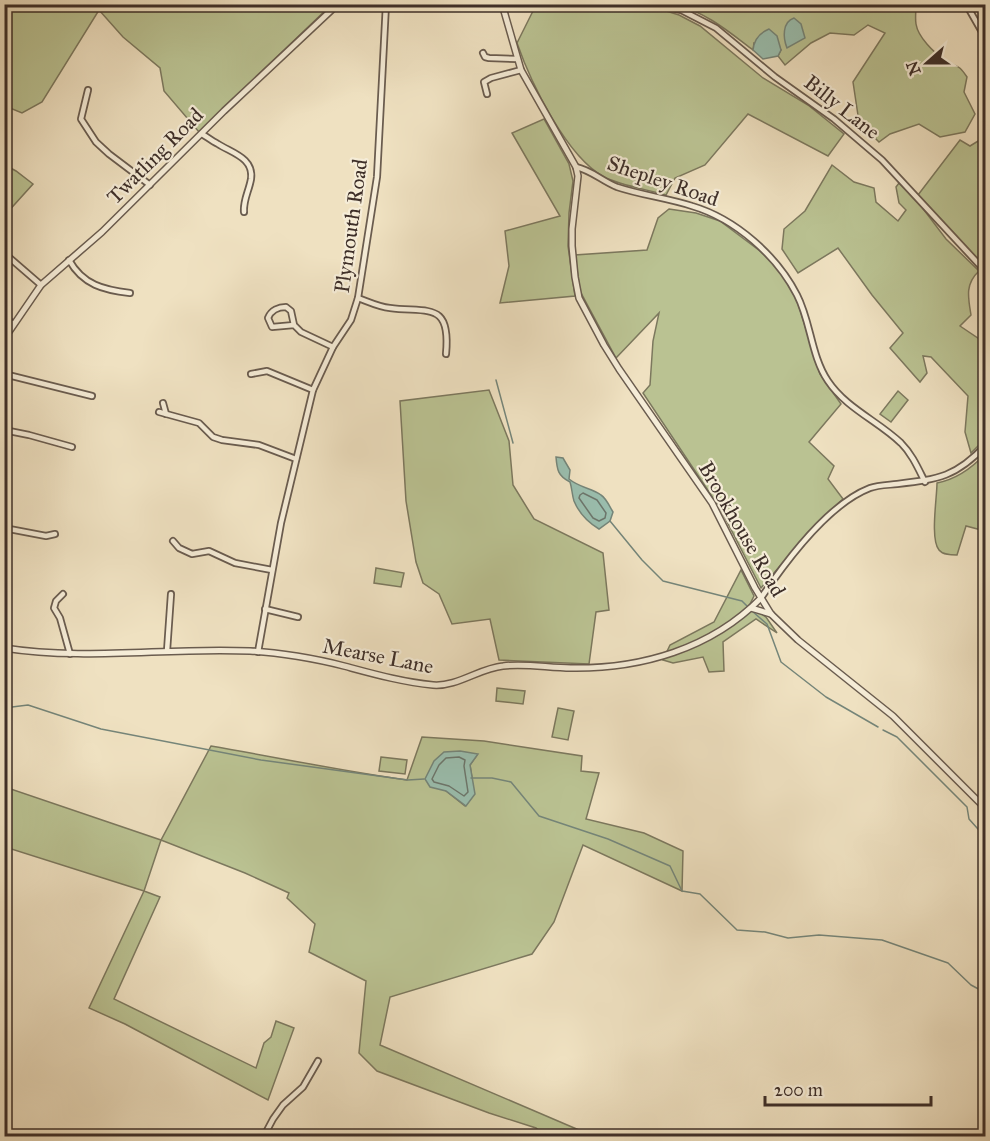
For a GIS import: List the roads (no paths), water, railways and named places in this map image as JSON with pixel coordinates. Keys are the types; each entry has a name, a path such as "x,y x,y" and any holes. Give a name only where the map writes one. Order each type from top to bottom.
{"street":[{"name":"Twatling Road","path":"4,339 41,285 103,231 338,4"},
{"name":"Plymouth Road","path":"258,652 272,570 313,390 333,347 351,320 358,298 377,177 386,4"},
{"name":"Shepley Road","path":"502,4 521,70 576,167 585,169 603,181 619,187 711,212 744,234 777,263 798,296 815,351 827,380 842,399 877,423 902,444 912,456 925,482"},
{"name":"Billy Lane","path":"652,4 681,10 716,28 775,77 834,119 882,160 986,272"},
{"path":"966,4 986,39"},
{"path":"483,53 489,58 517,59"},
{"path":"487,94 484,82 521,70"},
{"path":"88,90 82,96 81,119 96,142 150,185"},
{"path":"202,134 238,154 246,160 250,167 251,180 243,202 243,212"},
{"name":"Brookhouse Road","path":"576,167 578,176 572,246 579,298 619,369 712,502 771,614 798,640 893,716 986,809"},
{"path":"4,253 41,285"},
{"path":"69,260 83,277 97,286 130,294"},
{"path":"358,298 391,308 422,309 436,313 444,323 448,334 446,354"},
{"path":"294,325 274,328 270,325 269,313 279,307 286,307 291,311 294,325 301,332 333,347"},
{"path":"4,317 13,324"},
{"path":"251,374 267,370 313,390"},
{"path":"4,374 92,396"},
{"path":"163,404 166,414"},
{"path":"159,412 199,423 213,437 259,445 296,459"},
{"path":"4,430 72,447"},
{"path":"761,598 800,548 843,501 871,488 925,482 942,477 959,470 986,445"},
{"path":"4,528 46,536 55,534"},
{"path":"173,541 179,548 192,554 209,551 235,564 272,570"},
{"path":"63,594 56,601 54,608 60,618 70,654"},
{"path":"167,651 171,594"},
{"name":"Mearse Lane","path":"4,648 81,655 209,649 258,652 341,665 400,681 437,686 502,666 573,669 650,661 685,649 716,634 761,598"},
{"path":"751,608 771,614"},
{"path":"265,609 298,617"},
{"path":"264,1137 273,1119 283,1105 303,1087 318,1061"}],"water":[{"path":"794,18 801,24 805,38 787,48 785,27"},
{"path":"769,29 777,36 781,50 778,56 763,59 753,50 756,40"},
{"path":"556,457 563,458 570,470 569,479 603,496 608,503 613,512 610,521 599,529 585,517 576,505 570,482 559,472"},
{"path":"460,751 478,754 470,765 475,794 466,806 446,791 430,787 425,779 434,761 444,752"}],"waterway":[{"path":"496,380 513,443"},
{"path":"610,521 642,560 663,581 742,601 747,606"},
{"path":"752,611 767,624 781,662 826,697 878,727"},
{"path":"4,708 28,705 101,729 261,760 408,780 424,779"},
{"path":"883,730 897,737 967,807 969,819 986,838"},
{"path":"471,778 492,778 511,782 539,816 608,839 670,866 682,891 700,894 737,930 765,932 788,938 819,935 882,940 948,963 971,985 986,993"}]}
